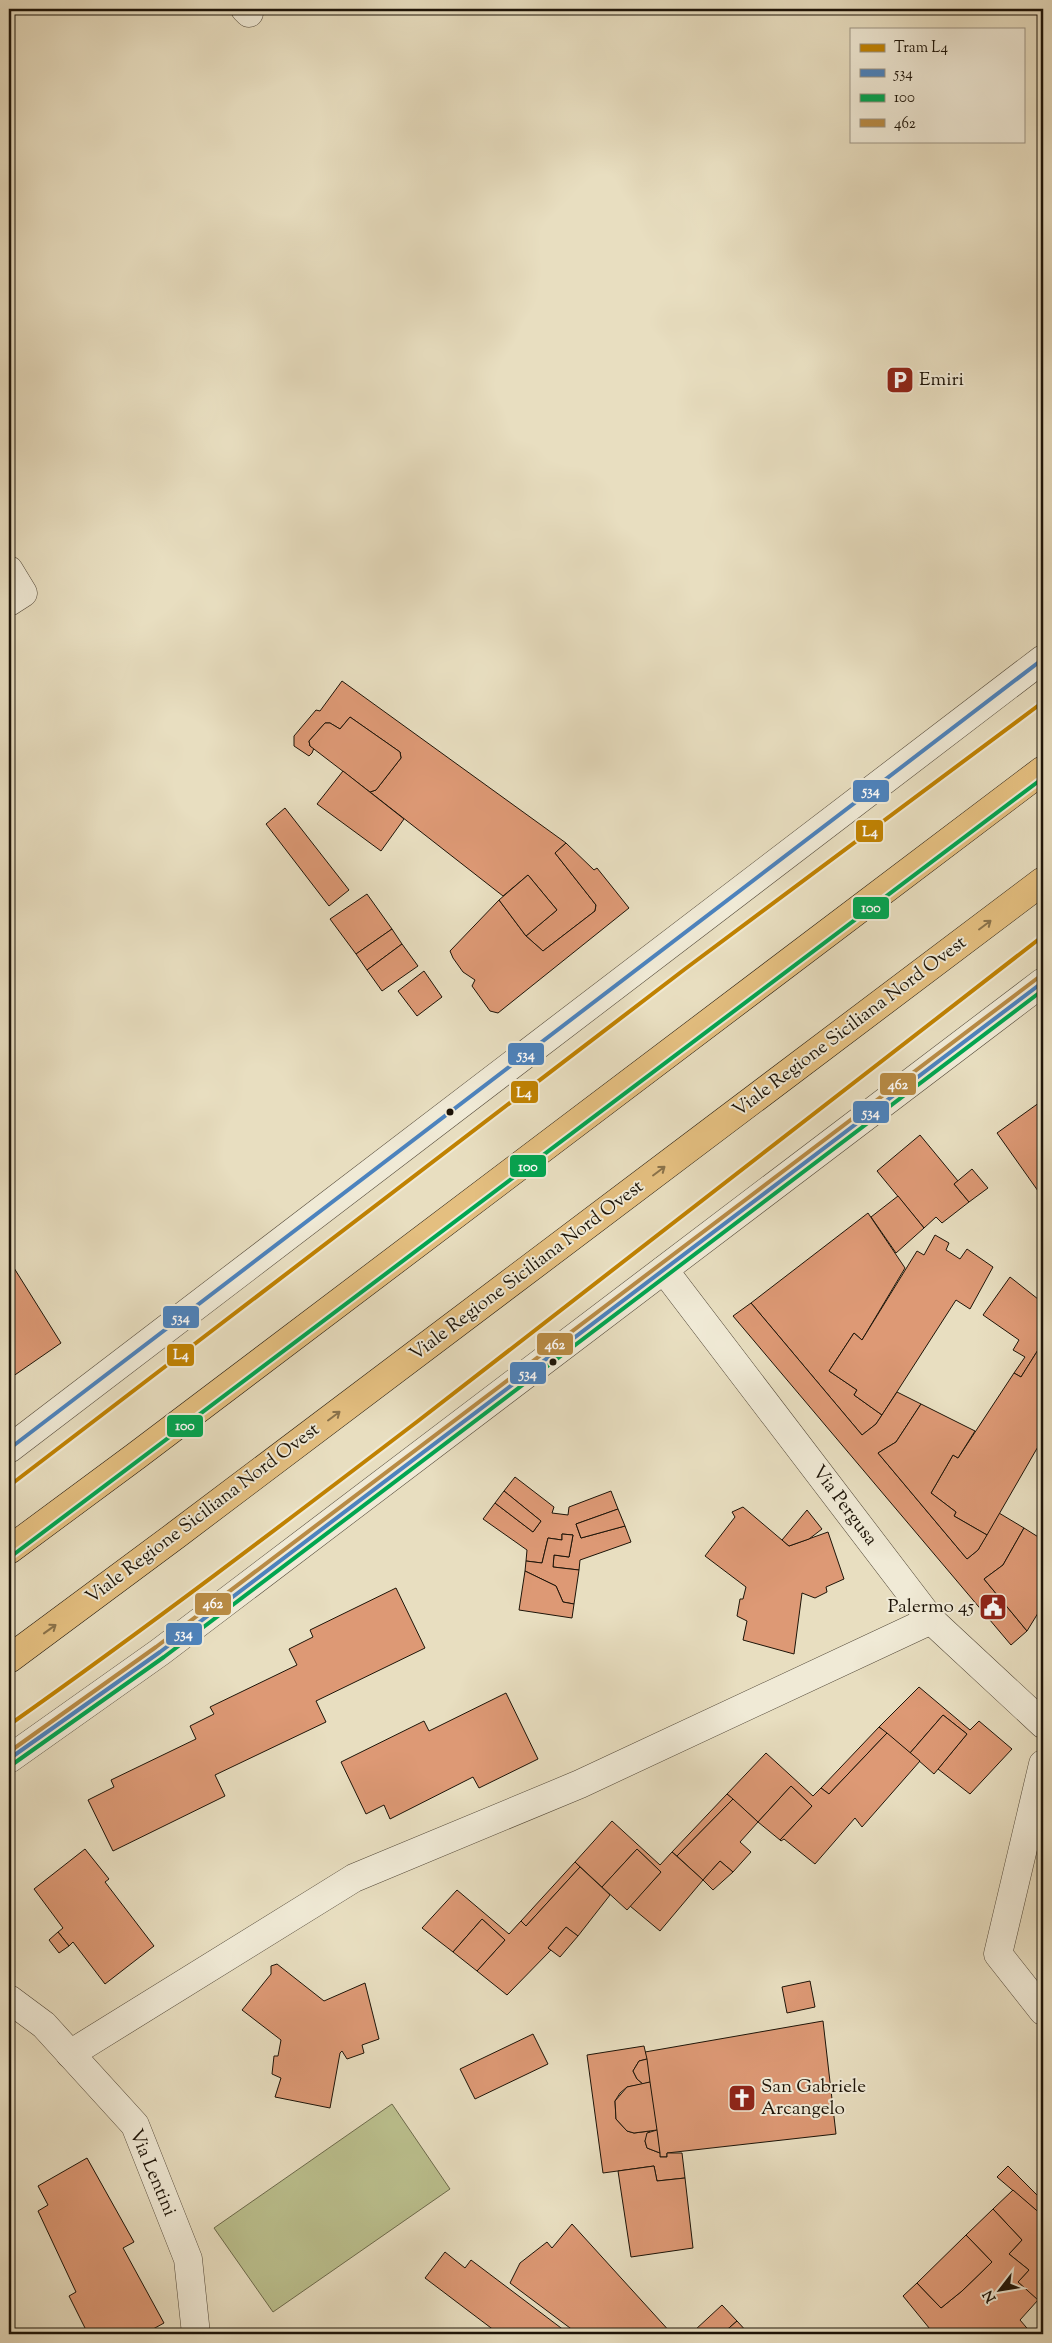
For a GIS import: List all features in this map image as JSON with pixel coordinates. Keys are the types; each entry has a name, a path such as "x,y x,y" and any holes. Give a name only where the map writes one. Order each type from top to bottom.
{"main road":[{"path":"9,1550 1043,770"},
{"name":"Viale Regione Siciliana Nord Ovest","path":"9,1659 1043,881"}],"street":[{"path":"9,570 23,593 9,602"},
{"path":"9,1448 1043,659"},
{"path":"9,1759 160,1652 1043,982"},
{"name":"Via Pergusa","path":"664,1270 931,1620 1043,1724"},
{"path":"70,2054 354,1878 580,1784 931,1620"},
{"path":"1043,1764 998,1954 1043,2011"},
{"name":"Via Lentini","path":"9,2000 44,2025 135,2125 188,2259 196,2334"}],"green space":[{"path":"392,2104 450,2189 273,2312 214,2228"}],"building":[{"path":"342,681 566,843 555,853 596,905 595,911 543,951 526,936 557,910 528,875 503,896 370,792 376,790 401,758 400,752 350,717 340,729 330,723 325,723 309,741 310,746 314,748 309,756 294,746 294,736 316,710 320,711"},
{"path":"350,717 400,752 401,758 376,790 370,792 310,746 309,741 325,723 330,723 340,729"},
{"path":"343,771 404,819 381,851 317,804"},
{"path":"285,808 349,890 329,906 266,824"},
{"path":"566,843 594,870 597,868 629,908 498,1013 490,1011 472,986 475,980 463,972 450,951 499,900 526,936 543,951 595,911 596,905 555,853"},
{"path":"528,875 557,910 526,936 499,900"},
{"path":"367,894 392,929 356,954 330,919"},
{"path":"392,929 402,944 367,970 356,954"},
{"path":"402,944 418,966 382,991 367,970"},
{"path":"424,971 442,997 417,1016 398,991"},
{"path":"1043,1100 1043,1198 997,1133"},
{"path":"920,1135 958,1181 954,1184 969,1202 942,1223 936,1217 924,1228 877,1171"},
{"path":"972,1169 988,1188 969,1202 954,1184"},
{"path":"898,1196 924,1228 896,1253 871,1217"},
{"path":"868,1213 905,1268 862,1340 854,1333 829,1371 857,1390 854,1395 882,1415 876,1424 862,1435 751,1303"},
{"path":"935,1235 949,1243 946,1250 960,1259 967,1249 993,1267 970,1309 956,1300 882,1415 854,1395 857,1390 829,1371 854,1333 862,1340 917,1251 924,1255"},
{"path":"9,1260 61,1343 9,1379"},
{"path":"1010,1277 1043,1303 1043,1342 1021,1377 1014,1373 1025,1357 1013,1350 1019,1340 983,1315"},
{"path":"751,1303 862,1435 876,1424 897,1392 921,1404 896,1442 878,1453 967,1559 978,1550 999,1513 1024,1528 1003,1565 984,1579 1027,1631 1011,1645 733,1316"},
{"path":"1043,1342 1043,1438 987,1535 954,1516 956,1512 931,1493 953,1455 958,1458 1014,1373 1021,1377"},
{"path":"921,1404 975,1431 958,1458 953,1455 931,1493 956,1512 954,1516 987,1535 978,1550 967,1559 878,1453 896,1442"},
{"path":"515,1477 554,1507 552,1513 568,1515 569,1507 611,1491 618,1509 576,1524 581,1538 625,1526 631,1542 580,1560 579,1570 553,1567 554,1555 569,1557 573,1535 562,1534 562,1540 548,1538 542,1563 526,1561 527,1550 483,1519 495,1503 533,1532 541,1521 504,1491"},
{"path":"504,1491 541,1521 533,1532 495,1503"},
{"path":"743,1507 789,1546 828,1532 844,1579 826,1587 827,1592 815,1598 802,1593 794,1654 743,1640 747,1621 737,1616 740,1599 743,1599 746,1587 705,1556 735,1517 732,1512"},
{"path":"618,1509 625,1526 581,1538 576,1524"},
{"path":"807,1510 822,1529 809,1539 789,1546 782,1540"},
{"path":"1024,1528 1043,1540 1043,1605 1027,1631 984,1579 1003,1565"},
{"path":"562,1534 573,1535 569,1557 554,1555 553,1567 579,1570 574,1604 563,1602 556,1586 525,1571 526,1561 542,1563 548,1538 562,1540"},
{"path":"525,1571 556,1586 563,1602 574,1604 572,1618 519,1610"},
{"path":"396,1588 425,1648 316,1701 326,1722 215,1775 225,1796 113,1851 88,1800 114,1787 111,1780 196,1739 190,1726 214,1714 210,1707 297,1665 289,1649 313,1637 310,1630"},
{"path":"1043,1605 1043,1619 1037,1616"},
{"path":"919,1687 970,1730 979,1721 1012,1749 970,1794 938,1769 967,1734 943,1715 910,1753 879,1727"},
{"path":"506,1693 538,1759 479,1788 473,1777 390,1819 384,1805 366,1814 341,1762 424,1721 429,1731"},
{"path":"943,1715 967,1734 934,1774 910,1753"},
{"path":"879,1727 887,1733 829,1794 821,1788"},
{"path":"887,1733 920,1761 862,1827 855,1818 815,1864 784,1839 780,1840 812,1806 791,1786 758,1822 727,1794 766,1753 813,1796 821,1788 829,1794"},
{"path":"791,1786 812,1806 780,1840 758,1822"},
{"path":"727,1794 733,1799 677,1856 672,1852"},
{"path":"733,1799 758,1822 740,1842 751,1852 733,1872 720,1861 703,1880 677,1856"},
{"path":"612,1821 660,1865 672,1852 703,1880 660,1931 630,1906 661,1872 637,1849 602,1887 575,1862"},
{"path":"85,1849 109,1879 105,1882 154,1946 105,1984 73,1942 69,1946 58,1932 63,1928 34,1889"},
{"path":"637,1849 661,1872 627,1910 602,1887"},
{"path":"720,1861 733,1872 713,1890 703,1880"},
{"path":"575,1862 580,1867 526,1926 521,1921"},
{"path":"580,1867 610,1895 578,1936 566,1927 548,1948 551,1950 507,1995 477,1971 505,1940 482,1919 453,1952 422,1928 457,1890 509,1934 521,1921 526,1926"},
{"path":"482,1919 505,1940 477,1971 453,1952"},
{"path":"566,1927 578,1936 560,1957 548,1948"},
{"path":"58,1932 69,1946 59,1953 49,1940"},
{"path":"277,1964 324,2001 365,1983 379,2039 362,2045 364,2053 347,2059 342,2051 340,2053 330,2108 275,2097 281,2078 272,2074 274,2056 278,2056 281,2040 242,2010 271,1974 271,1966"},
{"path":"810,1981 815,2007 787,2013 782,1987"},
{"name":"San Gabriele Arcangelo","path":"823,2021 836,2134 667,2153 667,2157 660,2157 645,2052"},
{"path":"533,2034 548,2064 475,2099 460,2069"},
{"path":"644,2046 647,2059 639,2061 633,2071 637,2079 643,2084 627,2087 620,2093 615,2101 616,2119 627,2131 634,2133 650,2131 645,2141 647,2148 660,2153 660,2157 667,2157 667,2153 682,2153 685,2178 657,2181 654,2166 603,2173 587,2055"},
{"path":"647,2059 650,2082 643,2084 637,2079 633,2071 639,2061"},
{"path":"650,2082 657,2130 634,2133 627,2131 616,2119 615,2101 627,2087"},
{"path":"657,2130 660,2153 647,2148 645,2141 647,2133"},
{"path":"87,2158 134,2242 123,2248 164,2323 144,2334 88,2334 69,2296 76,2292 38,2211 48,2205 38,2186"},
{"path":"654,2166 657,2181 685,2178 693,2248 631,2257 618,2171"},
{"path":"1008,2166 1043,2201 1043,2216 997,2177"},
{"path":"1013,2190 1043,2216 1043,2305 1018,2282 1029,2270 1009,2254 1022,2240 993,2209"},
{"path":"993,2209 1022,2240 1009,2254 1029,2270 1018,2282 1038,2300 1020,2320 1032,2334 934,2334 903,2296 917,2283 941,2308 992,2262 966,2235"},
{"path":"572,2224 672,2334 604,2334 598,2329 590,2334 578,2334 510,2283 520,2263 547,2242 552,2248"},
{"path":"966,2235 992,2262 941,2308 917,2283"},
{"path":"445,2252 465,2268 471,2260 569,2334 499,2334 425,2278"},
{"path":"722,2305 737,2321 722,2334 698,2334 695,2330"},
{"path":"737,2321 749,2334 722,2334"}],"tram line":[{"name":"L4","path":"9,1486 685,969 1043,702"},
{"name":"L4","path":"9,1725 266,1537 653,1240 1043,936"}],"transit line":[{"name":"534","path":"9,1449 1043,659"},
{"name":"100","path":"13,1555 1043,778"},
{"name":"462","path":"9,1752 156,1647 1039,977"},
{"name":"534","path":"9,1759 160,1652 1043,982"},
{"name":"100","path":"13,1764 164,1657 1043,990"}],"place":[{"name":"Emiri","path":"900,380"},
{"name":"Palermo 45","path":"993,1607"},
{"name":"San Gabriele Arcangelo","path":"742,2098"}]}
